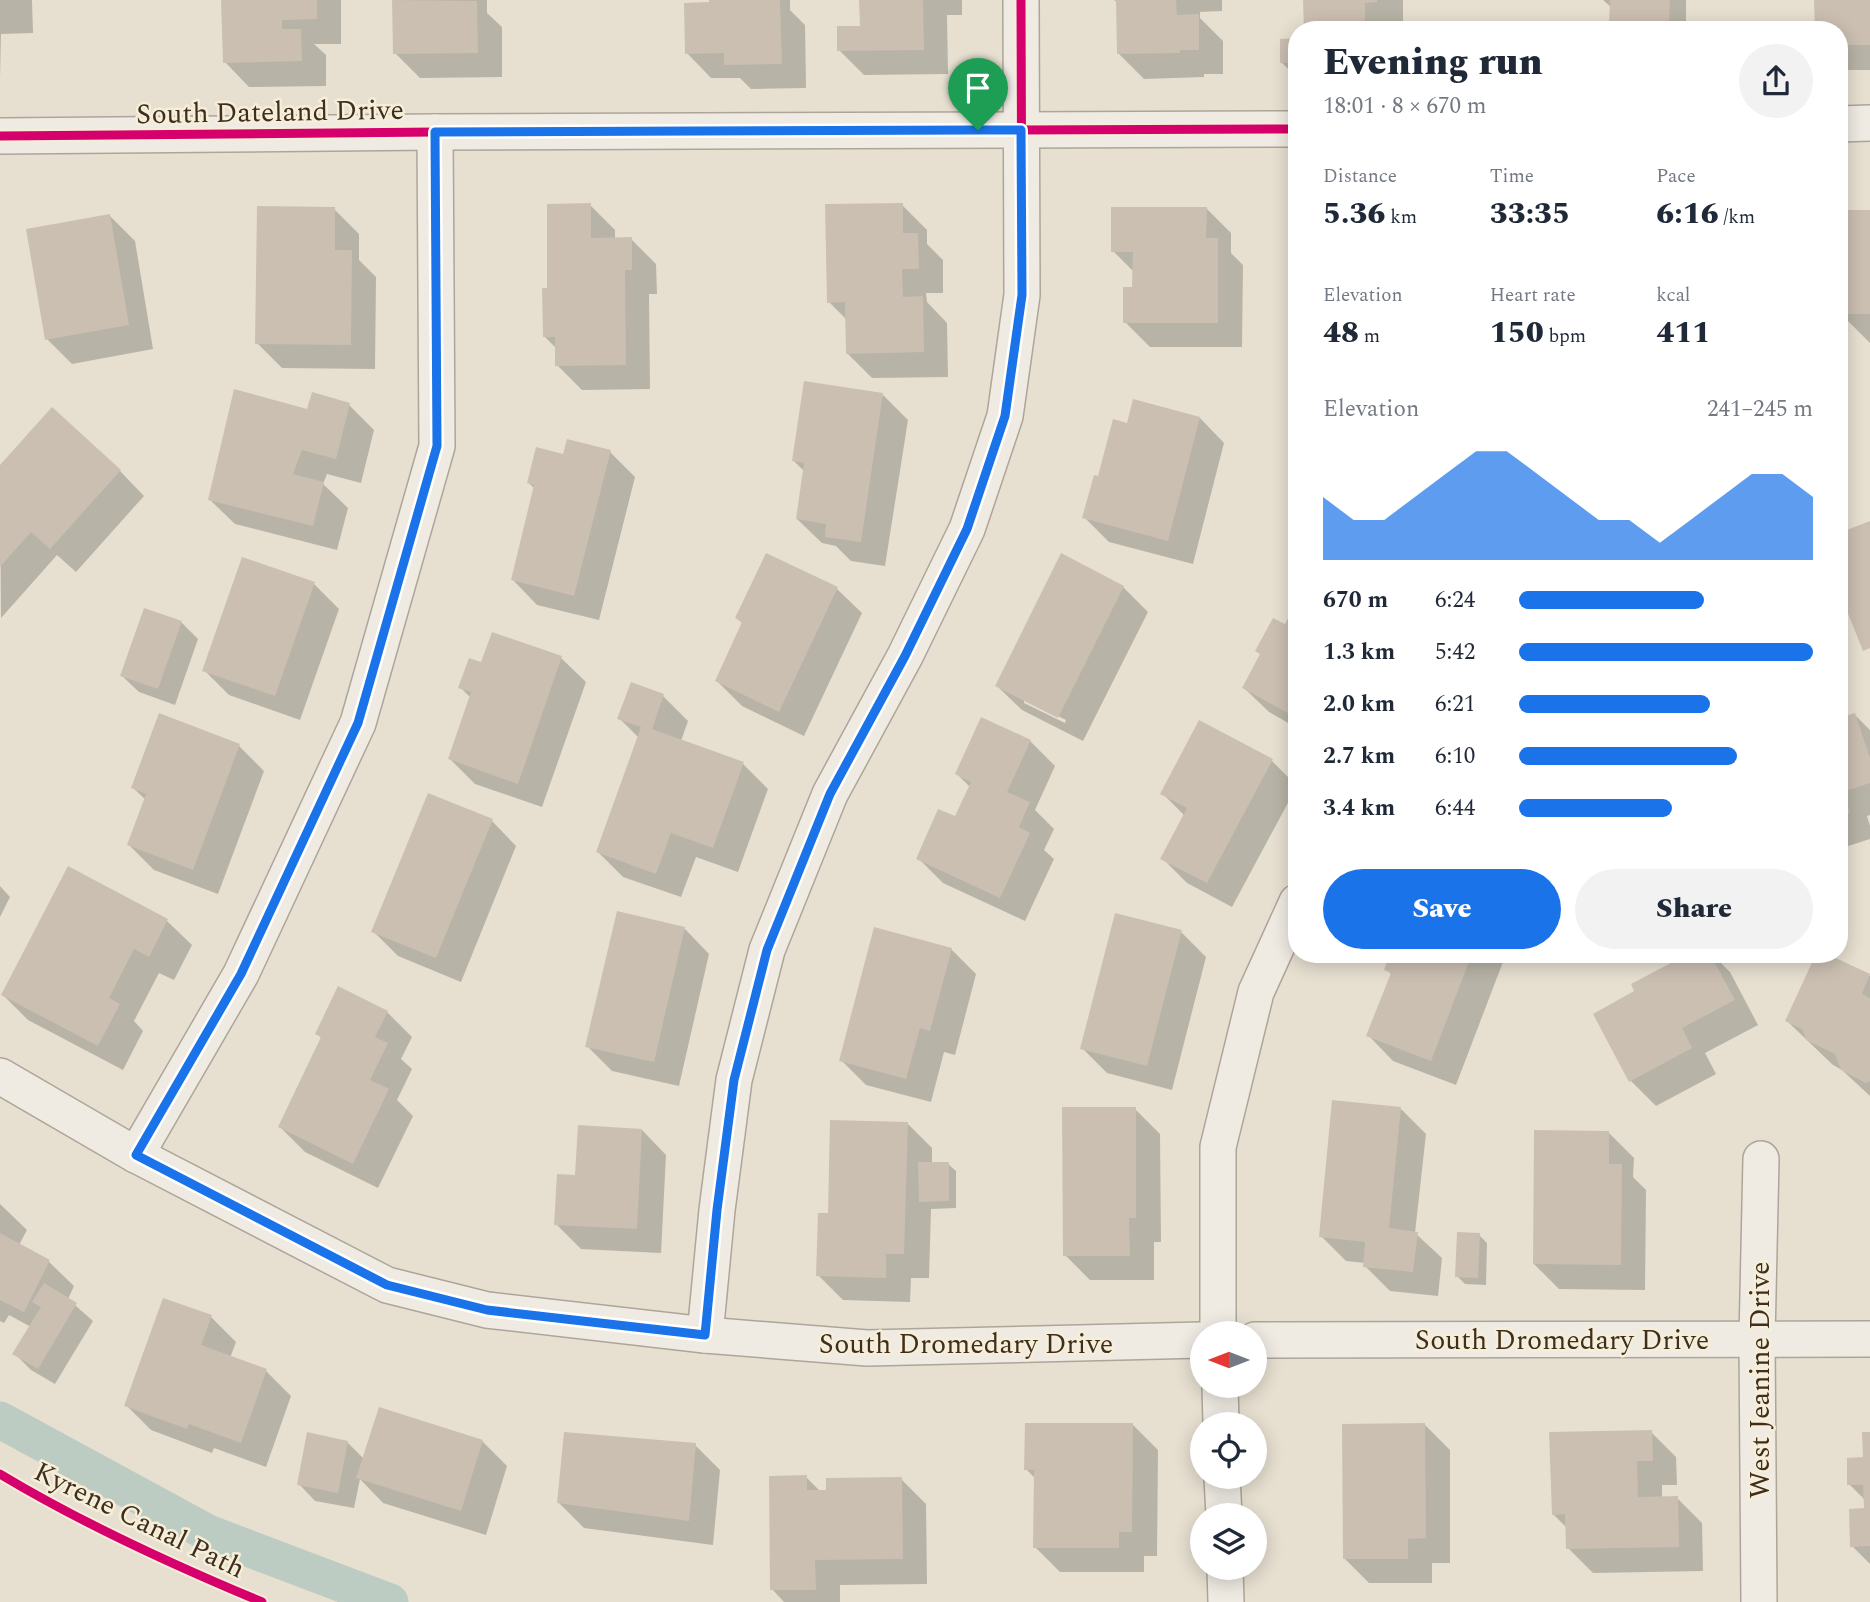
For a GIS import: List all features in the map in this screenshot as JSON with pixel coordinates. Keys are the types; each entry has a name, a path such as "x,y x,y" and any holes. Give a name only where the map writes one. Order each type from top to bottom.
{"street":[{"path":"705,1335 717,1210 734,1080 767,950 830,794 905,656 967,529 1005,416 1022,295 1021,0"},
{"path":"1848,124 1870,123"},
{"name":"South Dateland Drive","path":"0,136 1288,129"},
{"path":"136,1155 241,974 358,723 437,446 435,132"},
{"path":"1219,1321 1219,1147 1256,992 1288,922"},
{"name":"South Dromedary Drive","path":"0,1076 136,1155 387,1285 487,1310 705,1335 867,1348 1190,1340"},
{"name":"West Jeanine Drive","path":"1759,1602 1757,1339 1761,1159"},
{"name":"South Dromedary Drive","path":"1267,1340 1870,1339"},
{"path":"1225,1580 1226,1602"}],"building":[{"path":"221,0 317,0 317,19 282,20 282,29 301,29 302,61 223,63"},
{"path":"392,0 477,1 478,53 393,54"},
{"path":"709,0 780,0 782,64 724,65 724,53 685,54 684,3"},
{"path":"859,0 923,0 924,50 837,51 837,26 860,26"},
{"path":"1116,0 1176,0 1177,15 1199,14 1199,50 1117,54"},
{"path":"1303,0 1377,0 1365,3 1365,21 1304,21"},
{"path":"1610,0 1670,0 1669,21 1609,21"},
{"path":"1814,0 1870,0 1870,45 1848,45 1848,21 1815,21"},
{"path":"1280,39 1288,39 1288,63 1280,63"},
{"path":"591,203 591,238 632,237 632,270 625,270 626,365 555,366 555,337 543,337 542,288 547,288 547,204"},
{"path":"903,203 903,233 918,233 919,269 902,269 903,297 923,296 924,352 846,354 845,302 827,303 825,204"},
{"path":"257,206 335,207 335,250 352,250 351,345 255,344"},
{"path":"1111,207 1207,207 1206,238 1218,238 1218,323 1123,323 1123,287 1132,287 1133,252 1111,252"},
{"path":"1848,210 1870,210 1870,314 1848,314"},
{"path":"110,214 129,325 45,340 26,229"},
{"path":"804,381 883,393 861,542 825,537 826,524 796,519 804,463 792,461"},
{"path":"234,389 307,409 312,392 350,403 336,459 302,450 293,474 324,482 313,526 208,500"},
{"path":"1133,399 1200,417 1168,541 1082,518 1094,475 1098,476 1113,419 1127,423"},
{"path":"52,407 121,470 50,549 31,532 0,567 0,465"},
{"path":"567,439 611,450 574,596 511,580 534,485 527,483 536,447 563,454"},
{"path":"1870,521 1870,648 1863,651 1848,614 1848,530"},
{"path":"766,553 838,587 779,712 715,681 742,622 735,618"},
{"path":"1061,553 1124,586 1058,718 995,686"},
{"path":"242,557 315,582 275,696 202,671"},
{"path":"144,608 182,621 158,689 120,676"},
{"path":"1273,618 1285,624 1288,618 1288,713 1242,688 1260,654 1255,651"},
{"path":"492,632 562,656 518,784 448,759 471,692 458,688 469,658 481,662"},
{"path":"631,682 664,694 652,729 744,762 713,848 671,833 656,874 596,852 641,727 617,719"},
{"path":"159,713 240,744 193,870 127,845 146,794 131,788"},
{"path":"1855,713 1870,758 1870,783 1848,790 1848,715"},
{"path":"981,717 1031,740 1007,792 1030,802 1019,827 1030,833 1000,898 916,859 938,809 955,816 971,782 955,774"},
{"path":"1199,720 1273,759 1207,883 1160,859 1187,808 1160,794"},
{"path":"428,793 493,819 436,958 371,932"},
{"path":"68,866 168,919 149,957 134,949 109,998 120,1004 98,1046 1,995"},
{"path":"617,911 685,927 654,1062 585,1047"},
{"path":"1115,913 1182,930 1147,1066 1080,1049"},
{"path":"874,927 952,948 930,1031 920,1028 906,1079 839,1061"},
{"path":"1387,963 1469,963 1431,1061 1366,1036 1391,973 1384,970"},
{"path":"1671,963 1715,963 1735,1000 1682,1028 1692,1048 1629,1082 1593,1014 1634,991 1631,984"},
{"path":"1812,963 1846,963 1870,974 1862,994 1870,998 1870,1081 1866,1083 1841,1070 1835,1054 1806,1040 1802,1029 1785,1021"},
{"path":"338,986 388,1011 375,1037 388,1043 370,1080 389,1089 353,1164 278,1127 321,1037 315,1034"},
{"path":"1332,1100 1401,1107 1389,1228 1418,1232 1413,1272 1363,1267 1365,1242 1319,1237"},
{"path":"1062,1107 1136,1107 1136,1218 1129,1218 1130,1256 1063,1256"},
{"path":"830,1120 908,1122 904,1254 886,1254 886,1278 816,1276 818,1213 828,1213"},
{"path":"578,1125 642,1129 637,1229 554,1225 557,1174 575,1175"},
{"path":"1534,1130 1609,1131 1609,1164 1622,1164 1621,1265 1533,1264"},
{"path":"918,1162 949,1162 949,1201 919,1202"},
{"path":"1457,1232 1480,1233 1478,1278 1455,1277"},
{"path":"0,1233 50,1260 24,1312 0,1300"},
{"path":"44,1283 77,1303 38,1369 12,1354 41,1307 32,1302"},
{"path":"163,1298 212,1315 201,1345 267,1369 241,1443 189,1424 187,1429 124,1406"},
{"path":"379,1407 483,1440 461,1511 356,1478"},
{"path":"1025,1423 1133,1423 1132,1532 1119,1532 1119,1548 1033,1548 1034,1470 1024,1470"},
{"path":"1425,1423 1426,1538 1408,1539 1408,1559 1343,1559 1342,1424"},
{"path":"1652,1430 1653,1461 1637,1461 1638,1497 1678,1496 1679,1547 1566,1549 1565,1514 1552,1515 1549,1432"},
{"path":"307,1432 348,1441 338,1493 297,1485"},
{"path":"564,1432 696,1443 689,1521 557,1503"},
{"path":"1862,1432 1870,1432 1870,1546 1850,1547 1849,1509 1864,1508 1863,1485 1847,1485 1847,1458 1863,1457"},
{"path":"807,1475 807,1490 826,1490 826,1478 902,1477 903,1559 815,1560 816,1590 770,1590 769,1476"}],"waterway":[{"path":"0,1420 208,1533 390,1602"}],"cycle path":[{"path":"705,1335 717,1210 734,1080 767,950 830,794 905,656 967,529 1005,416 1022,295 1021,0"},
{"path":"0,136 1288,129"},
{"name":"Kyrene Canal Path","path":"0,1474 129,1543 262,1602"}],"route":[{"path":"978,130 1021,130 1022,295 1005,416 967,529 905,656 830,794 767,950 734,1080 717,1210 705,1335 487,1310 387,1285 136,1155 241,974 358,723 437,446 435,132 978,130"}]}
